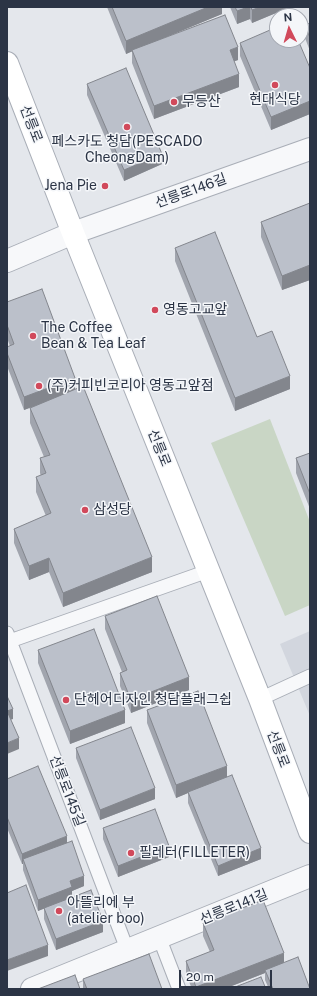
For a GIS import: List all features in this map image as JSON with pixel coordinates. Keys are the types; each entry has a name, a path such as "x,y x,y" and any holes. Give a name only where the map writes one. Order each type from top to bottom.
{"main road":[{"name":"선릉로","path":"7,63 73,233 260,699 310,832"}],"street":[{"name":"선릉로146길","path":"73,233 310,149"},
{"path":"7,261 73,233"},
{"name":"선릉로141길","path":"32,989 310,876"}],"lane":[{"path":"9,637 208,571"},
{"name":"선릉로145길","path":"9,637 128,949"},
{"path":"260,699 310,676"},
{"path":"159,937 180,989"}],"shaded area":[{"path":"310,631 310,716 280,644"}],"green space":[{"path":"270,419 310,522 310,605 285,616 211,443"}],"building":[{"path":"112,7 208,7 126,41"},
{"path":"235,7 248,7 237,11"},
{"path":"251,7 260,7 252,10"},
{"path":"225,15 238,47 230,50 239,74 154,106 132,50"},
{"path":"310,23 310,38 309,35"},
{"path":"269,30 269,48 301,48 310,68 310,101 271,117 240,43"},
{"path":"126,68 162,154 124,170 87,84"},
{"path":"310,203 310,265 282,276 261,222"},
{"path":"215,232 257,337 272,331 290,376 235,398 175,248"},
{"path":"42,289 75,378 24,397 7,353 7,347 14,344 7,325 7,302"},
{"name":"삼성당","path":"83,386 152,557 63,593 49,558 29,566 14,529 51,513 36,477 46,473 40,458 50,455 30,408"},
{"path":"310,453 310,494 296,458"},
{"path":"157,596 189,677 131,700 120,673 127,670 105,616"},
{"path":"94,629 125,710 70,731 38,650"},
{"path":"198,691 227,766 176,785 147,710"},
{"path":"7,696 13,709 7,711"},
{"path":"7,711 19,738 7,743"},
{"path":"131,727 155,788 100,810 76,748"},
{"path":"38,766 67,836 22,854 7,817 7,779"},
{"path":"232,775 261,848 218,866 188,792"},
{"path":"155,809 169,846 118,866 103,828"},
{"path":"72,841 84,876 70,881 72,887 38,900 23,859"},
{"path":"26,885 48,945 7,960 7,893"},
{"path":"91,890 103,921 56,939 44,908"},
{"path":"263,900 284,953 196,987 186,961 214,950 203,923"},
{"path":"149,954 162,989 87,989 83,979"},
{"path":"298,957 310,989 273,989 265,970"},
{"path":"75,975 80,989 38,989"},
{"path":"261,977 266,989 230,989"}],"place":[{"name":"현대식당","path":"275,85"},
{"name":"무등산","path":"174,102"},
{"name":"페스카도 청담(PESCADO CheongDam)","path":"127,127"},
{"name":"Jena Pie","path":"105,186"},
{"name":"영동고교앞","path":"155,310"},
{"name":"The Coffee Bean & Tea Leaf","path":"33,336"},
{"name":"(주)커피빈코리아 영동고앞점","path":"39,386"},
{"name":"삼성당","path":"85,510"},
{"name":"단헤어디자인 청담플래그쉽","path":"66,700"},
{"name":"필레터(FILLETER)","path":"131,853"},
{"name":"아뜰리에 부 (atelier boo)","path":"59,911"}]}
